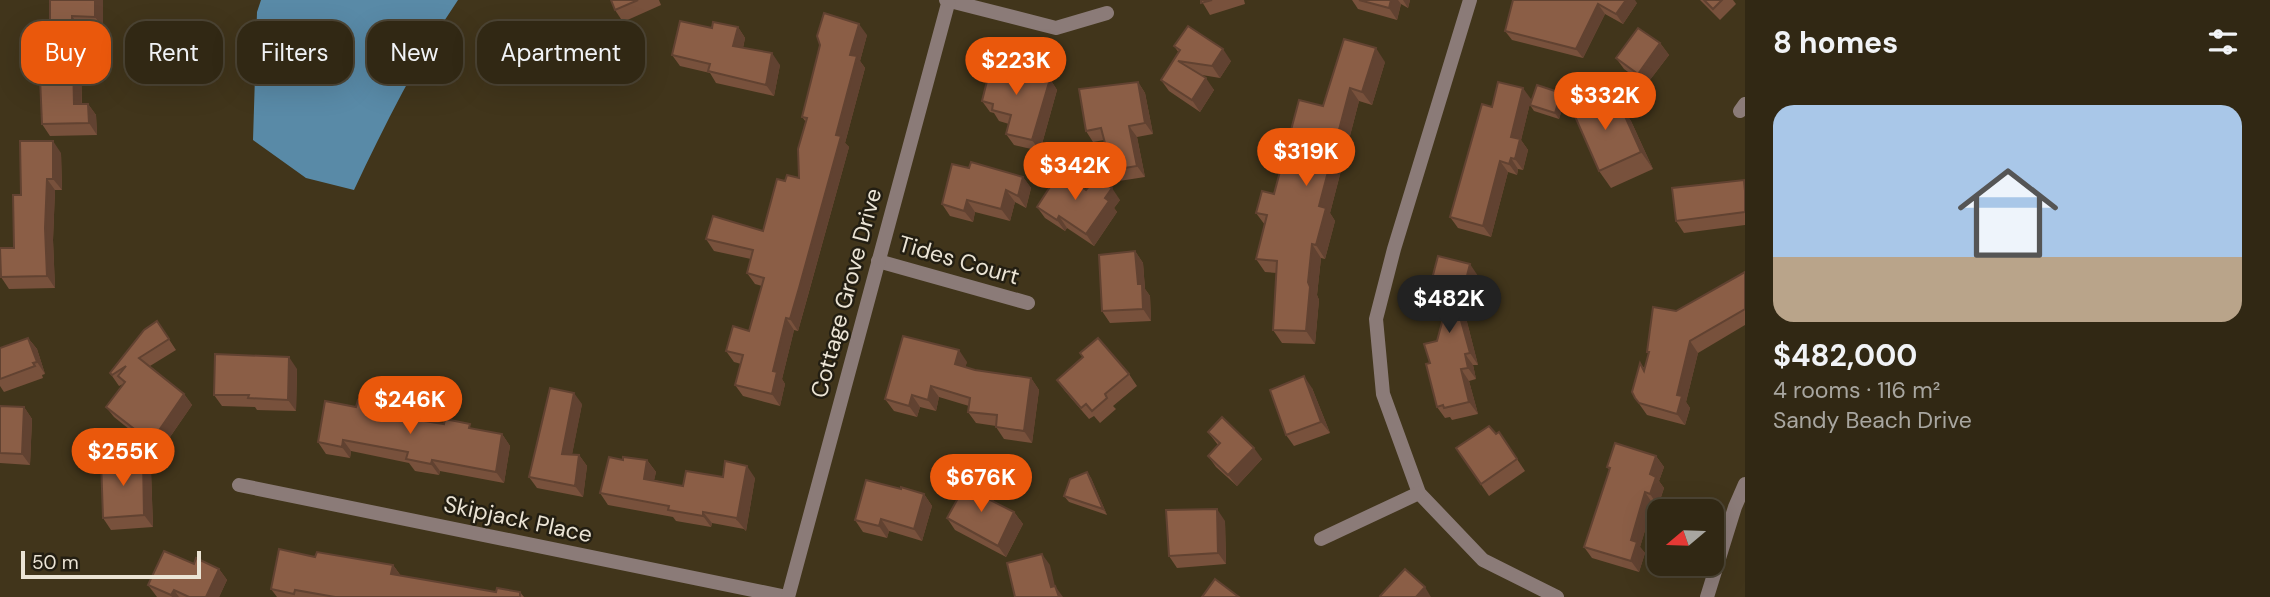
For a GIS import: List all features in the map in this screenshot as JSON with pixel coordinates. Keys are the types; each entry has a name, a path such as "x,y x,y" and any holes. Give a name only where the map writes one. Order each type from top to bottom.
{"street":[{"path":"948,0 1056,29 1107,13"},
{"name":"Cottage Grove Drive","path":"787,597 948,0"},
{"path":"1470,0 1394,249 1376,319 1383,394 1419,493 1483,560 1557,597"},
{"name":"Tides Court","path":"878,261 1028,303"},
{"path":"1707,597 1735,507 1745,484"},
{"name":"Skipjack Place","path":"239,485 787,597"},
{"path":"1321,539 1419,493"}],"water":[{"path":"261,0 458,0 445,21 367,21 367,84 407,84 354,190 306,178 253,140 255,84 353,84 353,21 257,21"}],"building":[{"path":"50,0 95,0 95,17 72,16 72,21 50,21"},
{"path":"611,0 638,0 615,10"},
{"path":"1359,0 1391,0 1389,8"},
{"path":"1513,0 1626,0 1616,14 1598,4 1576,49 1505,31"},
{"path":"1704,0 1722,0 1713,9"},
{"path":"824,13 859,24 850,55 857,56 836,135 841,136 790,319 786,318 773,371 777,372 772,394 735,385 743,355 726,351 733,326 749,331 764,278 747,273 753,250 706,239 713,216 763,231 777,179 785,181 787,175 799,178 798,149 807,118 802,117 820,45 817,36"},
{"path":"680,21 712,28 713,22 738,27 733,46 772,53 766,85 708,71 710,64 672,55"},
{"path":"1188,26 1223,49 1212,66 1178,61 1206,78 1192,100 1161,80 1180,50 1174,46"},
{"path":"1638,28 1660,43 1638,74 1616,58"},
{"path":"1344,39 1376,48 1362,92 1350,88 1319,206 1326,208 1316,245 1312,244 1306,331 1273,330 1277,261 1256,259 1267,215 1256,213 1262,191 1274,194 1299,100 1323,106"},
{"path":"992,61 1016,66 1015,70 1050,79 1032,140 1006,134 1011,115 992,110 993,104 982,101"},
{"path":"1138,82 1145,123 1129,126 1137,166 1112,170 1101,128 1086,131 1079,89"},
{"path":"1498,82 1523,88 1511,137 1520,139 1515,159 1511,158 1509,164 1500,161 1483,226 1450,217 1482,104 1492,107"},
{"path":"40,84 74,84 74,104 88,104 89,123 42,124"},
{"path":"1537,85 1561,93 1555,113 1530,105"},
{"path":"1589,96 1592,105 1604,100 1620,105 1641,152 1599,171 1570,105"},
{"path":"20,141 53,141 53,179 47,179 47,276 1,277 0,248 14,248 13,195 21,195"},
{"path":"971,162 1023,177 1018,196 1006,190 1001,209 967,200 964,211 942,204 952,164 969,168"},
{"path":"1059,173 1086,190 1096,178 1112,188 1105,198 1109,201 1086,234 1059,216 1057,220 1037,207"},
{"path":"1744,180 1745,212 1676,221 1672,188"},
{"path":"1135,251 1138,284 1142,284 1143,309 1102,311 1099,255"},
{"path":"1438,256 1470,264 1459,307 1457,306 1470,353 1465,354 1468,368 1461,369 1469,402 1444,408 1443,405 1437,407 1424,344 1437,341 1447,304 1427,298"},
{"path":"1745,272 1745,309 1690,341 1677,395 1682,396 1677,414 1639,403 1632,392 1640,363 1644,371 1649,352 1653,307 1676,311"},
{"path":"157,321 169,339 139,358 184,394 151,442 106,407 125,382 118,376 126,366 112,375 110,373 144,330"},
{"path":"903,336 959,350 955,364 975,370 1031,378 1024,431 996,427 997,415 968,412 970,398 931,386 928,400 912,395 909,406 885,399"},
{"path":"28,338 37,362 33,363 35,366 0,379 0,348"},
{"path":"1098,338 1129,374 1105,394 1107,398 1092,411 1086,404 1081,408 1057,380 1083,357 1080,353"},
{"path":"215,354 289,357 288,400 248,398 249,395 214,395"},
{"path":"1304,376 1321,422 1286,435 1270,390"},
{"path":"550,388 574,393 562,454 579,455 575,486 529,477"},
{"path":"358,400 382,404 379,414 444,424 445,419 470,424 469,428 502,434 496,472 432,460 431,464 406,459 408,452 343,440 342,447 318,442 325,401 356,407"},
{"path":"0,406 24,407 22,454 0,453"},
{"path":"1222,417 1254,448 1228,475 1208,456 1220,443 1208,432"},
{"path":"1489,426 1496,434 1499,432 1517,459 1481,484 1456,448"},
{"path":"1615,443 1656,456 1650,474 1656,477 1650,494 1645,492 1631,540 1637,542 1631,561 1584,547 1610,468 1607,467"},
{"path":"609,457 647,460 644,479 683,486 686,471 723,477 725,461 747,466 737,520 703,512 703,516 668,510 669,506 600,493"},
{"path":"143,459 144,515 103,518 101,460"},
{"path":"1087,472 1103,509 1064,496 1070,479"},
{"path":"866,480 924,494 914,529 881,519 879,526 855,520"},
{"path":"967,482 989,494 986,498 1014,512 998,546 947,518"},
{"path":"1217,509 1218,553 1169,556 1166,510"},
{"path":"279,549 315,557 317,552 393,565 391,574 496,592 497,588 520,592 520,597 335,597 295,590 294,594 271,589"},
{"path":"164,551 194,564 196,558 219,569 206,597 189,597 174,590 171,595 148,585"},
{"path":"1042,554 1051,587 1055,586 1059,597 1015,597 1007,563"},
{"path":"1405,569 1425,587 1416,597 1381,597 1380,596"},
{"path":"1215,579 1239,597 1202,597"}]}
